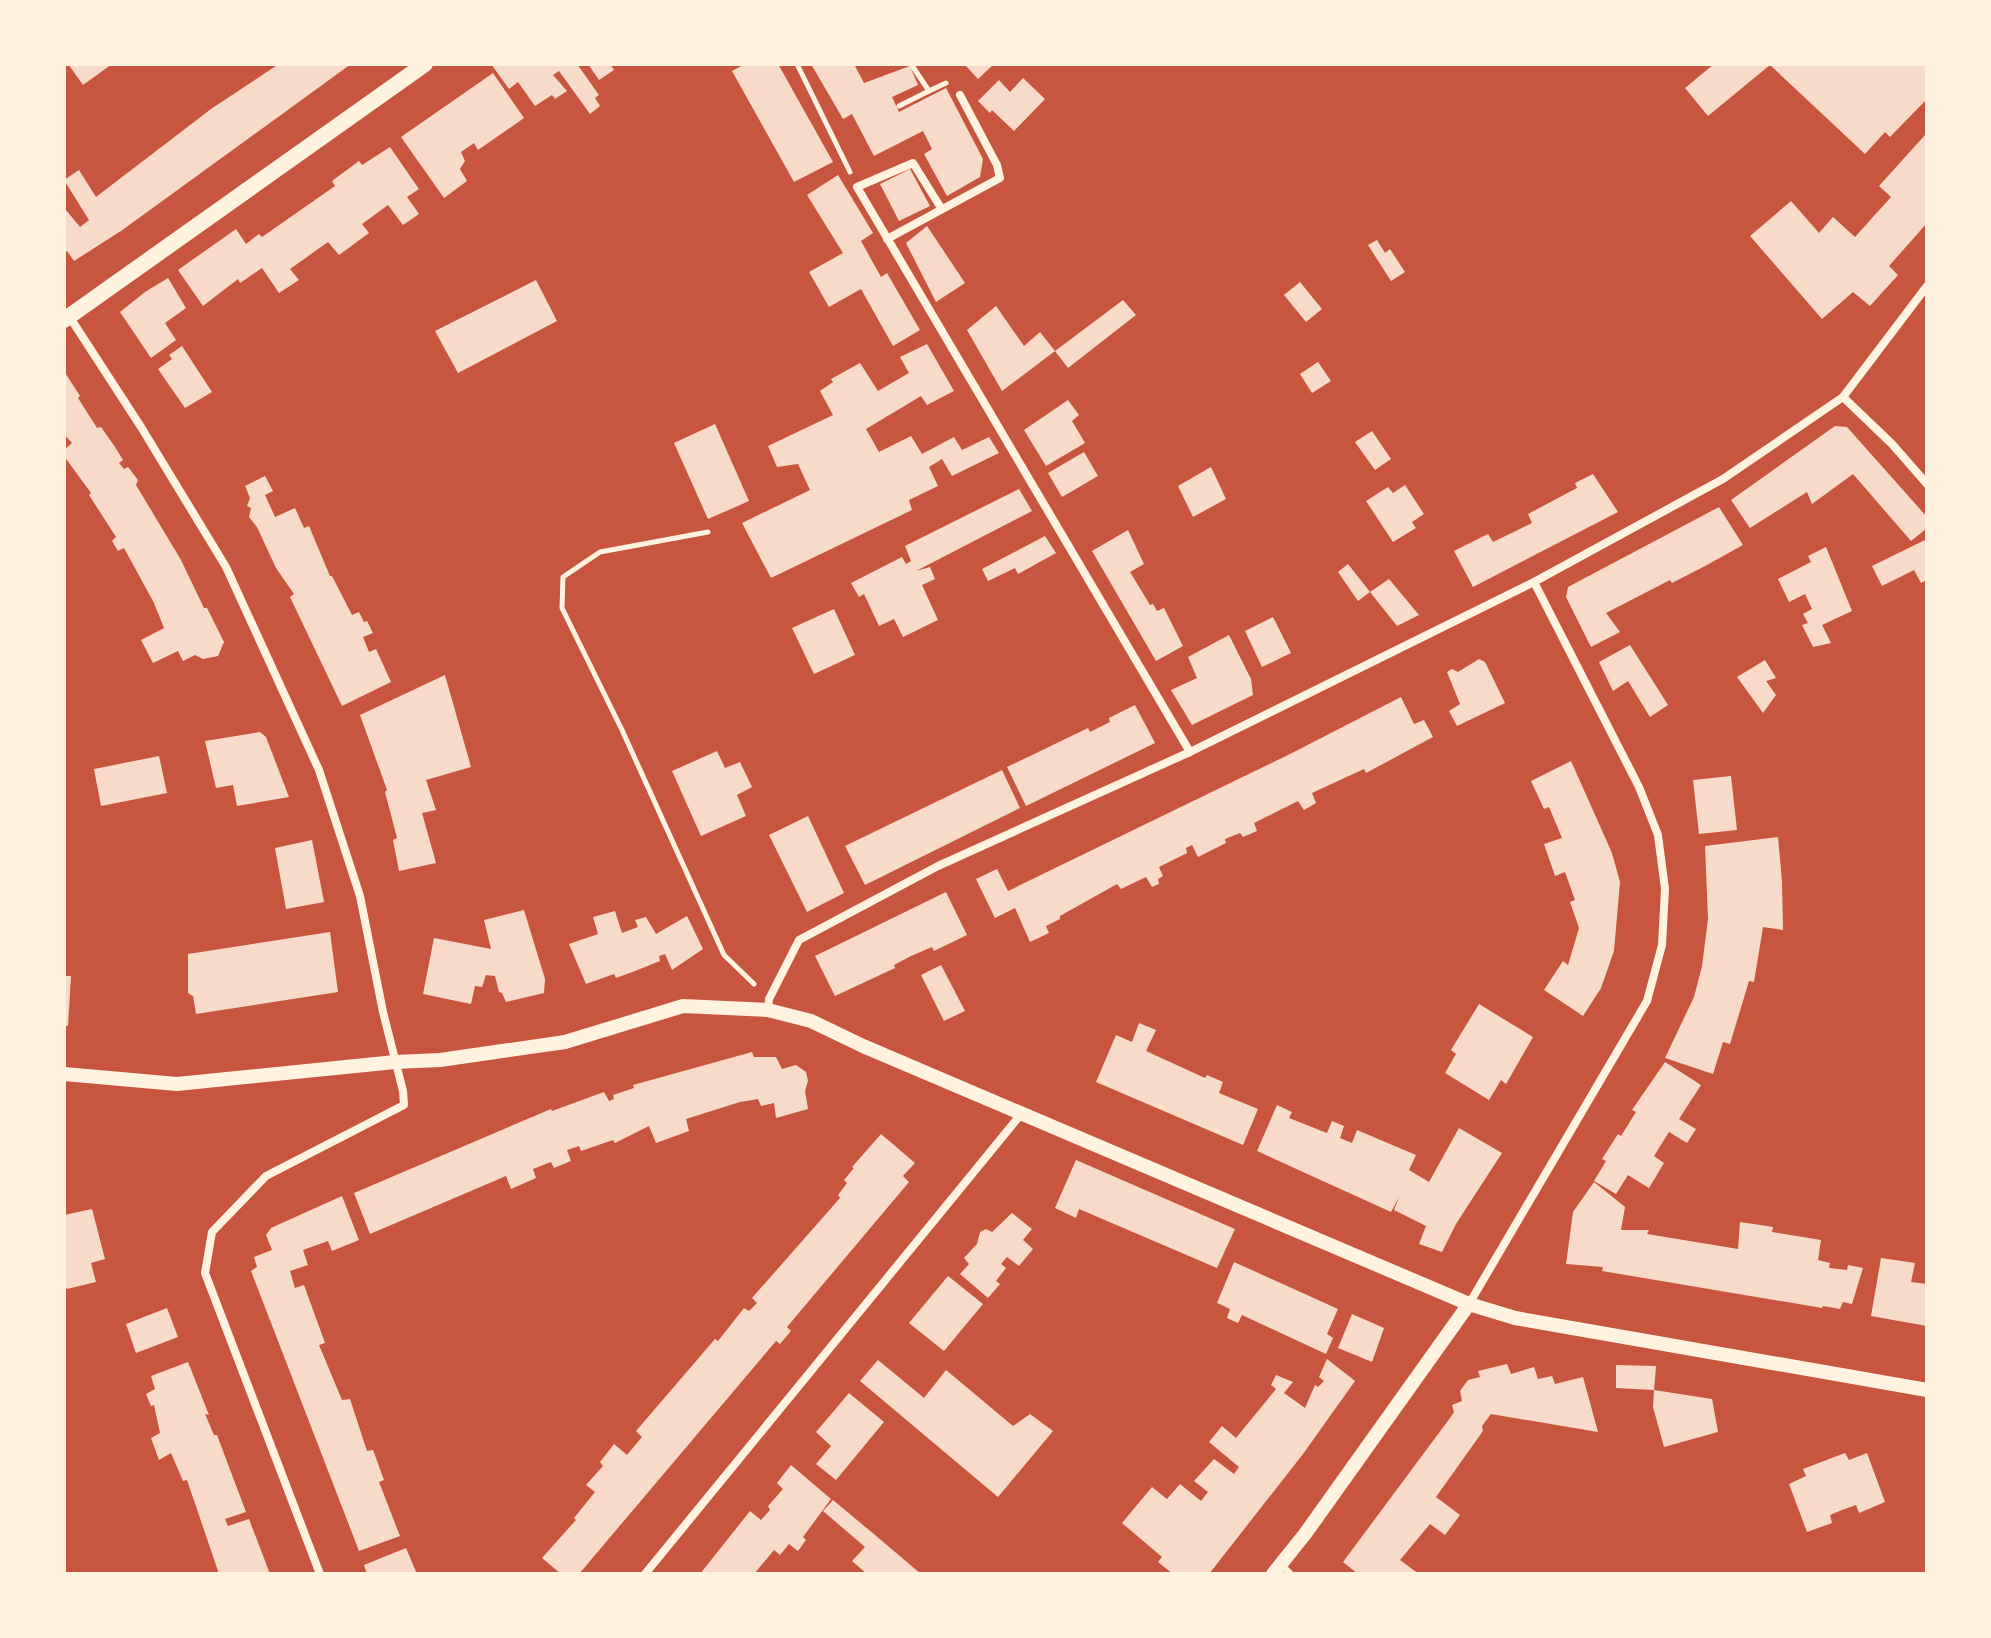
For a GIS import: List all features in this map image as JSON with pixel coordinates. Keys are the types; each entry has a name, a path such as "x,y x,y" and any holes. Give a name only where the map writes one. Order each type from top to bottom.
{"main road":[{"path":"66,318 425,64"}],"street":[{"path":"887,239 1000,178 997,165 960,95"},
{"path":"941,208 913,163 857,187 1190,752"},
{"path":"768,1004 799,940 938,866 1190,752 1534,582 1708,488 1843,397 1927,286"},
{"path":"66,318 141,427 226,567 319,770 360,896 403,1091 404,1105 266,1176 212,1232 205,1273 320,1574"},
{"path":"1843,397 1892,444 1927,484"},
{"path":"1282,1571 1469,1304 1647,1001 1662,945 1665,889 1658,835 1639,787 1534,582"},
{"path":"64,1074 177,1084 440,1060 565,1042 683,1006 768,1004 1469,1304 1515,1318 1927,1390"},
{"path":"645,1574 1022,1113"}],"path":[{"path":"797,64 857,187"},
{"path":"911,64 929,91"},
{"path":"899,106 949,81 960,95"},
{"path":"708,532 600,552 563,577 562,608 622,730 724,955 768,1004"}],"building":[{"path":"68,64 112,64 83,85"},
{"path":"279,64 351,64 121,231 74,261 67,251 64,253 64,211 80,227 89,220 64,180 79,170 96,197 211,109"},
{"path":"491,64 577,64 599,95 595,98 600,106 590,114 559,71 553,75 567,91 555,99 552,95 535,106 518,82 509,89"},
{"path":"588,64 610,64 614,70 599,80"},
{"path":"745,64 778,64 833,162 794,182 732,71"},
{"path":"811,64 854,64 864,83 910,66 918,85 892,97 899,112 946,88 983,159 980,177 947,196 924,154 932,149 923,131 874,156 852,114 843,119"},
{"path":"964,64 994,64 978,79"},
{"path":"1714,64 1927,64 1927,99 1890,137 1885,132 1865,154 1770,65 1708,116 1685,88"},
{"path":"493,73 524,118 478,150 474,143 461,152 465,161 460,169 467,181 444,198 401,137"},
{"path":"1023,78 1045,99 1014,131 978,101 999,80 1010,92"},
{"path":"1925,135 1927,223 1889,266 1898,275 1870,306 1853,292 1822,319 1750,236 1791,201 1819,233 1833,217 1855,237 1891,197 1879,186"},
{"path":"390,147 419,189 407,197 419,214 403,225 388,205 362,224 369,233 339,255 328,242 290,269 299,280 279,293 262,268 240,283 238,279 203,306 178,270 236,229 246,244 259,234 262,237 335,186 332,181 359,161 362,165"},
{"path":"910,169 930,206 899,221 880,184"},
{"path":"838,175 873,233 861,241 881,277 887,273 920,330 893,346 861,289 829,307 809,272 843,253 807,195"},
{"path":"927,226 965,283 936,302 906,243"},
{"path":"1377,240 1385,253 1390,249 1405,272 1391,281 1368,245"},
{"path":"168,278 186,308 165,323 176,340 151,358 120,312"},
{"path":"536,280 557,321 458,373 435,331"},
{"path":"1300,282 1322,309 1306,322 1284,295"},
{"path":"1123,300 1136,315 1068,368 1055,351"},
{"path":"996,306 1024,346 1040,332 1055,351 1002,391 967,330"},
{"path":"927,344 954,391 927,405 921,396 866,429 879,452 911,436 922,454 954,437 962,450 989,437 999,453 952,476 942,459 929,467 938,486 909,500 912,510 771,578 742,523 810,490 798,464 777,467 768,446 833,415 820,391 833,382 831,379 860,363 878,391 909,373 900,357"},
{"path":"182,346 212,392 185,408 158,369 172,359 169,355"},
{"path":"1318,362 1331,381 1312,393 1300,374"},
{"path":"64,371 97,428 101,427 123,460 119,463 124,469 128,467 138,480 136,485 181,560 224,642 218,656 203,659 195,655 183,661 178,651 153,663 141,640 164,628 154,603 124,548 118,551 112,541 116,537 89,495 91,493 64,456 64,450 72,443 64,434"},
{"path":"1068,400 1079,415 1072,421 1085,443 1046,466 1024,430"},
{"path":"715,424 749,501 708,519 674,443"},
{"path":"1835,426 1847,427 1927,517 1927,528 1911,541 1853,474 1812,504 1807,492 1750,528 1731,500"},
{"path":"1372,431 1391,459 1375,470 1355,442"},
{"path":"1084,452 1098,476 1062,497 1048,473"},
{"path":"1211,467 1226,499 1193,517 1178,486"},
{"path":"1593,474 1618,512 1473,587 1454,551 1488,534 1493,542 1532,523 1528,514 1577,488 1575,483"},
{"path":"265,476 273,491 265,495 275,517 295,508 304,528 309,526 330,576 352,615 359,612 364,622 367,621 373,633 363,637 369,652 376,649 391,682 342,706 290,597 294,594 276,568 249,517 251,508 247,506 250,498 245,486"},
{"path":"1405,485 1424,514 1412,522 1416,528 1393,542 1366,501 1388,487 1393,493"},
{"path":"1019,489 1032,511 916,571 930,567 935,579 922,585 938,620 903,637 894,619 879,626 864,594 859,597 851,583 902,557 906,564 911,561 905,546"},
{"path":"1719,507 1743,545 1672,583 1670,580 1606,613 1620,632 1591,647 1566,597 1568,587"},
{"path":"1128,530 1144,564 1130,572 1150,605 1153,604 1157,611 1164,608 1183,646 1156,661 1092,551"},
{"path":"1045,536 1056,553 1018,574 1015,568 988,581 982,569"},
{"path":"1927,539 1927,580 1921,583 1914,570 1882,586 1872,566"},
{"path":"1826,547 1852,611 1822,625 1831,643 1813,647 1802,625 1808,623 1803,614 1812,609 1805,594 1789,602 1778,579 1811,562 1808,556"},
{"path":"1348,564 1370,592 1358,601 1338,572"},
{"path":"1389,579 1419,615 1397,626 1370,592"},
{"path":"834,609 855,655 814,674 792,628"},
{"path":"1273,617 1291,653 1262,667 1245,631"},
{"path":"1229,635 1251,679 1253,695 1192,725 1171,690 1197,678 1188,657"},
{"path":"1630,645 1668,705 1650,717 1628,681 1613,691 1599,662"},
{"path":"1479,659 1485,662 1505,703 1457,726 1449,711 1460,704 1447,672 1452,669 1458,672"},
{"path":"1765,660 1776,678 1766,681 1776,695 1763,713 1737,677"},
{"path":"445,675 471,767 426,780 436,810 422,813 436,863 399,871 393,840 397,838 387,790 360,715"},
{"path":"1401,697 1414,724 1424,720 1433,737 1366,773 1364,769 1312,793 1316,803 1304,810 1298,801 1254,823 1257,831 1243,837 1240,833 1225,839 1226,843 1198,857 1192,845 1186,848 1187,853 1159,867 1163,876 1158,879 1159,884 1152,887 1146,877 1121,889 1117,884 1060,916 1060,919 1046,926 1049,933 1030,942 1015,908 995,918 976,879 997,869 1008,891"},
{"path":"1135,705 1155,743 1026,806 1007,767 1088,728 1090,732"},
{"path":"260,732 266,737 289,797 237,806 233,785 216,788 205,741"},
{"path":"717,751 725,768 740,762 752,787 737,795 746,816 701,836 672,771"},
{"path":"159,756 167,793 101,806 94,769"},
{"path":"1571,761 1612,853 1620,882 1614,951 1601,988 1583,1016 1544,990 1563,961 1568,965 1579,928 1570,902 1575,900 1565,872 1555,876 1544,844 1562,838 1549,807 1544,809 1531,781"},
{"path":"1002,770 1020,808 865,885 845,846"},
{"path":"1731,776 1737,830 1699,834 1693,780"},
{"path":"808,816 844,893 807,912 769,835"},
{"path":"1778,837 1783,930 1763,927 1754,982 1749,981 1730,1044 1723,1042 1713,1074 1665,1058 1694,997 1702,966 1708,919 1705,846"},
{"path":"312,840 324,902 286,909 275,848"},
{"path":"946,892 967,935 934,951 932,947 911,956 894,965 895,968 835,996 815,956"},
{"path":"524,910 545,979 544,993 506,1002 499,992 495,976 486,975 482,987 475,986 471,1004 423,994 434,938 491,949 484,920"},
{"path":"615,911 622,933 638,927 635,920 646,917 656,934 687,916 703,949 672,970 665,954 659,956 660,961 635,971 616,978 614,974 586,984 569,944 598,934 593,917"},
{"path":"330,932 338,992 196,1014 193,996 188,993 188,954"},
{"path":"941,965 965,1011 944,1021 921,975"},
{"path":"64,976 71,976 68,1026 64,1025"},
{"path":"1479,1004 1533,1037 1506,1084 1501,1080 1489,1100 1445,1073 1456,1054 1451,1050"},
{"path":"1139,1023 1156,1030 1146,1051 1205,1078 1207,1075 1223,1082 1219,1093 1258,1109 1243,1145 1096,1082 1116,1035 1132,1042"},
{"path":"752,1052 754,1057 776,1057 782,1069 796,1065 806,1072 808,1109 776,1118 774,1103 761,1106 758,1099 740,1102 686,1119 689,1131 656,1143 649,1126 615,1143 613,1140 581,1151 579,1146 567,1150 571,1161 554,1168 551,1162 533,1169 536,1178 511,1189 506,1176 370,1234 354,1193 551,1109 604,1092 609,1101 614,1099 613,1095 634,1088 633,1085"},
{"path":"1665,1062 1701,1085 1679,1119 1696,1129 1687,1143 1669,1132 1654,1156 1664,1163 1649,1188 1628,1175 1616,1194 1594,1181 1606,1161 1602,1159 1618,1134 1621,1136 1636,1112 1632,1110"},
{"path":"1277,1105 1292,1112 1289,1118 1327,1133 1332,1121 1344,1126 1340,1138 1352,1143 1357,1130 1416,1155 1409,1170 1429,1182 1459,1128 1502,1153 1456,1224 1442,1252 1419,1244 1426,1226 1394,1210 1399,1197 1391,1212 1257,1151"},
{"path":"881,1134 915,1163 903,1176 909,1182 787,1327 791,1331 780,1344 776,1341 579,1574 561,1574 542,1558 576,1520 574,1518 595,1492 586,1485 603,1466 600,1462 614,1444 627,1455 642,1437 636,1431 744,1308 749,1311 757,1303 752,1298 840,1198 838,1195 847,1183 844,1180 852,1167"},
{"path":"1076,1160 1235,1229 1217,1268 1079,1209 1076,1218 1055,1208"},
{"path":"1594,1182 1625,1207 1621,1230 1649,1230 1647,1234 1738,1249 1740,1222 1773,1227 1772,1232 1821,1240 1818,1260 1830,1263 1829,1268 1847,1270 1848,1265 1863,1268 1852,1304 1843,1302 1840,1309 1822,1308 1602,1271 1603,1267 1566,1264 1573,1212"},
{"path":"342,1196 359,1240 332,1251 328,1241 303,1250 308,1265 290,1271 295,1288 304,1285 325,1343 319,1345 342,1400 350,1399 367,1451 373,1450 384,1480 379,1482 400,1536 359,1551 251,1271 257,1267 254,1257 272,1250 266,1235 271,1228"},
{"path":"92,1209 105,1259 91,1263 96,1282 67,1289 64,1284 64,1215"},
{"path":"1012,1213 1032,1229 1023,1240 1033,1249 1019,1266 1007,1257 1001,1264 1006,1268 996,1281 1000,1284 988,1298 960,1274 969,1264 964,1258 977,1244 980,1232 986,1229 992,1232"},
{"path":"1881,1258 1915,1263 1911,1282 1927,1284 1927,1326 1871,1316"},
{"path":"1234,1262 1338,1309 1327,1334 1333,1338 1326,1354 1242,1315 1238,1323 1227,1318 1230,1309 1217,1303"},
{"path":"948,1276 983,1304 944,1351 909,1323"},
{"path":"167,1308 178,1337 136,1353 126,1324"},
{"path":"1352,1314 1384,1328 1372,1362 1338,1348"},
{"path":"1327,1359 1355,1381 1303,1454 1209,1574 1173,1574 1158,1562 1162,1557 1122,1523 1152,1487 1167,1499 1180,1484 1201,1501 1208,1492 1194,1481 1214,1459 1234,1474 1239,1467 1209,1442 1222,1426 1236,1438 1276,1389 1271,1385 1276,1375 1293,1382 1284,1393 1305,1408 1315,1385 1318,1387 1324,1381 1319,1377"},
{"path":"878,1360 924,1398 946,1370 1013,1426 1030,1414 1053,1431 998,1497 860,1381"},
{"path":"188,1362 209,1415 205,1414 214,1435 217,1435 246,1512 225,1519 228,1526 249,1519 270,1574 219,1574 187,1480 183,1481 171,1453 159,1460 151,1438 160,1433 154,1405 151,1406 146,1394 155,1389 151,1376"},
{"path":"1507,1364 1511,1374 1534,1367 1538,1379 1552,1376 1555,1384 1583,1377 1598,1432 1491,1414 1482,1426 1483,1431 1436,1497 1460,1515 1445,1535 1430,1524 1400,1560 1419,1574 1358,1574 1343,1562 1450,1418 1454,1412 1452,1405 1462,1401 1460,1391 1468,1380 1480,1377 1478,1371"},
{"path":"1616,1365 1656,1366 1654,1390 1616,1388"},
{"path":"1654,1390 1712,1399 1718,1432 1664,1447 1653,1407"},
{"path":"849,1393 884,1422 836,1480 816,1464 831,1446 816,1432"},
{"path":"1845,1453 1849,1460 1867,1453 1885,1502 1859,1513 1856,1505 1842,1510 1830,1515 1832,1523 1807,1532 1789,1484 1806,1476 1803,1469"},
{"path":"791,1465 831,1499 803,1537 806,1540 798,1551 789,1544 780,1555 774,1550 754,1574 700,1574 750,1511 761,1520 770,1510 768,1506 783,1489 777,1483"},
{"path":"833,1500 921,1574 867,1574 852,1561 865,1547 823,1511"},
{"path":"406,1548 417,1574 367,1574 364,1565"}]}
